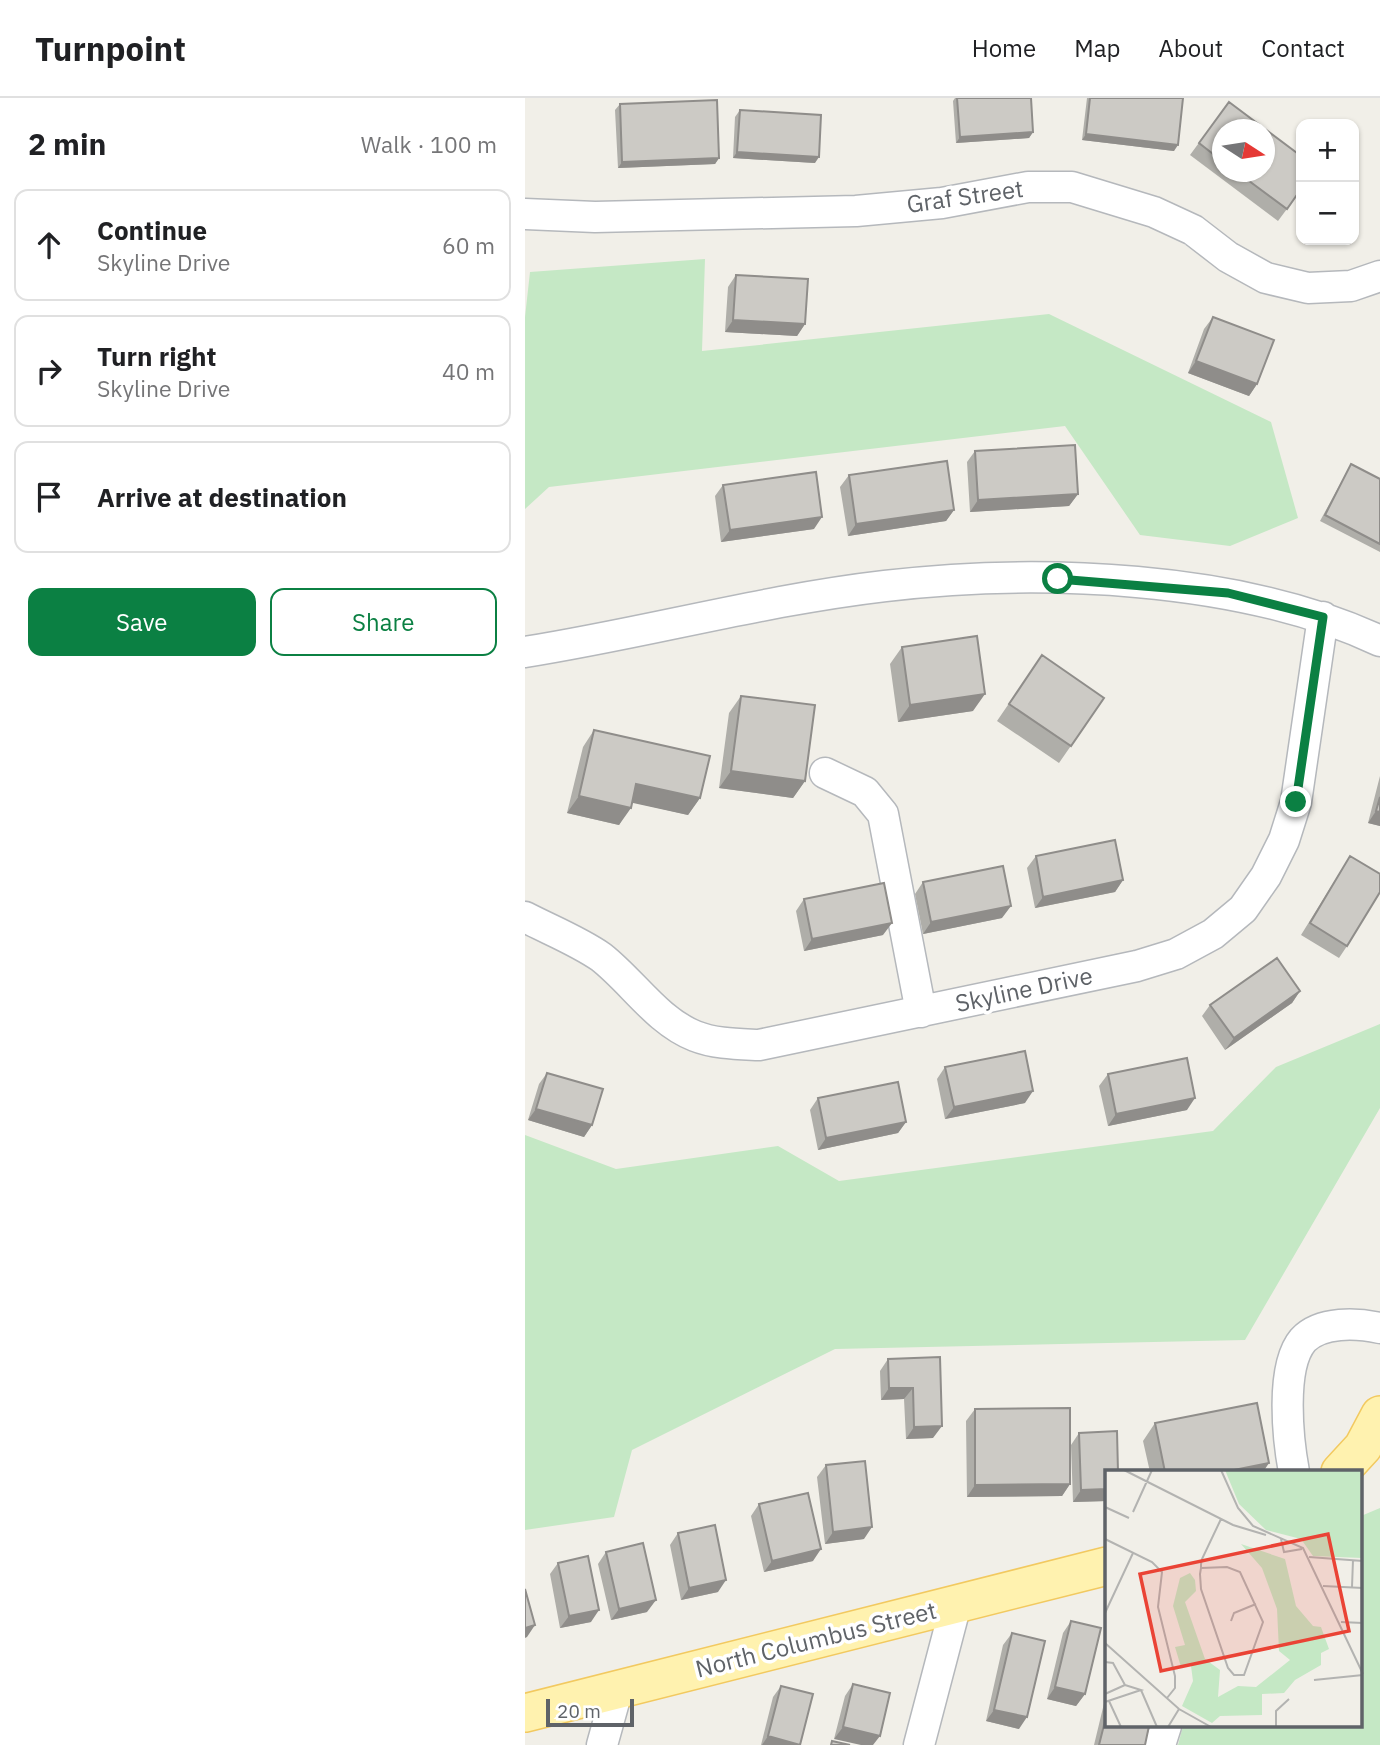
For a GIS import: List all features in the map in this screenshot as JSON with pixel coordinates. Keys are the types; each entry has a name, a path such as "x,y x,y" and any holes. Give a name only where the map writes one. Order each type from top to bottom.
{"main road":[{"path":"1342,1470 1363,1447 1380,1415"},
{"name":"North Columbus Street","path":"525,1713 1105,1567"}],"street":[{"name":"Graf Street","path":"525,214 595,217 806,213 942,202 1028,187 1072,187 1154,212 1193,230 1228,257 1266,278 1308,288 1351,286 1380,276"},
{"path":"525,652 800,599 885,586 972,580 1058,579 1178,588 1270,601 1323,617 1380,641"},
{"name":"Skyline Drive","path":"525,916 598,955 624,976 670,1022 695,1036 722,1043 759,1045 1137,966 1176,954 1213,934 1243,909 1266,876 1284,840 1296,802 1323,617"},
{"path":"825,773 865,792 883,814 921,1012"},
{"path":"1294,1470 1288,1441 1288,1410 1296,1351 1316,1331 1364,1324 1380,1328"},
{"path":"919,1745 956,1604"},
{"path":"603,1745 617,1691"},
{"path":"1160,1745 1165,1728"}],"green space":[{"path":"705,259 702,351 1049,314 1271,422 1298,518 1230,546 1140,535 1065,426 549,487 525,509 525,317 530,272"},
{"path":"1380,1024 1380,1108 1245,1340 835,1349 632,1450 614,1517 525,1530 525,1135 616,1169 778,1146 839,1181 1213,1131 1276,1067"},
{"path":"1380,1508 1380,1745 1178,1745 1182,1728 1363,1728 1363,1515"}],"building":[{"path":"957,98 1031,98 1033,132 960,137"},
{"path":"1090,98 1183,98 1178,145 1086,134"},
{"path":"717,100 719,158 622,162 620,104"},
{"path":"1229,102 1252,119 1217,119"},
{"path":"740,110 821,115 819,157 737,152"},
{"path":"1212,125 1212,153 1199,143"},
{"path":"1275,136 1296,152 1296,196 1287,209 1251,182 1275,182"},
{"path":"736,275 808,279 805,324 733,320"},
{"path":"1213,317 1274,340 1257,384 1196,361"},
{"path":"1075,445 1078,494 978,500 975,451"},
{"path":"947,461 954,510 856,524 849,475"},
{"path":"1351,464 1380,479 1380,544 1325,515"},
{"path":"816,472 822,517 730,530 723,485"},
{"path":"977,636 985,694 910,705 902,647"},
{"path":"1042,655 1104,698 1071,746 1009,704"},
{"path":"741,696 815,705 805,781 731,771"},
{"path":"594,730 710,756 700,798 636,784 631,808 579,796"},
{"path":"1115,840 1123,880 1043,897 1036,856"},
{"path":"1350,856 1380,874 1380,892 1347,946 1310,923"},
{"path":"1003,866 1011,906 931,922 923,882"},
{"path":"884,883 892,923 812,939 804,899"},
{"path":"1277,958 1300,991 1234,1038 1210,1005"},
{"path":"1025,1051 1033,1091 954,1107 945,1067"},
{"path":"1187,1058 1195,1098 1116,1114 1108,1074"},
{"path":"547,1073 603,1089 592,1125 536,1109"},
{"path":"898,1082 906,1122 826,1138 818,1098"},
{"path":"940,1357 942,1426 914,1427 913,1388 889,1388 888,1359"},
{"path":"1257,1403 1269,1463 1234,1470 1165,1470 1155,1423"},
{"path":"1070,1408 1070,1484 975,1485 975,1409"},
{"path":"1117,1431 1118,1470 1105,1470 1105,1489 1081,1490 1079,1433"},
{"path":"865,1461 872,1527 833,1532 826,1465"},
{"path":"808,1493 821,1549 772,1561 759,1504"},
{"path":"715,1525 726,1580 689,1588 678,1533"},
{"path":"643,1543 656,1600 619,1609 606,1552"},
{"path":"588,1556 599,1610 569,1616 558,1563"},
{"path":"525,1589 535,1625 525,1628"},
{"path":"1071,1621 1101,1628 1085,1694 1055,1687"},
{"path":"1012,1633 1045,1641 1027,1717 994,1710"},
{"path":"853,1684 890,1693 880,1736 843,1727"},
{"path":"781,1686 813,1694 800,1745 768,1736"},
{"path":"1105,1721 1105,1728 1149,1728 1145,1745 1099,1745"},
{"path":"832,1741 850,1745 831,1745"}],"route":[{"path":"1058,579 1228,593 1270,601 1323,617 1296,802"}]}
